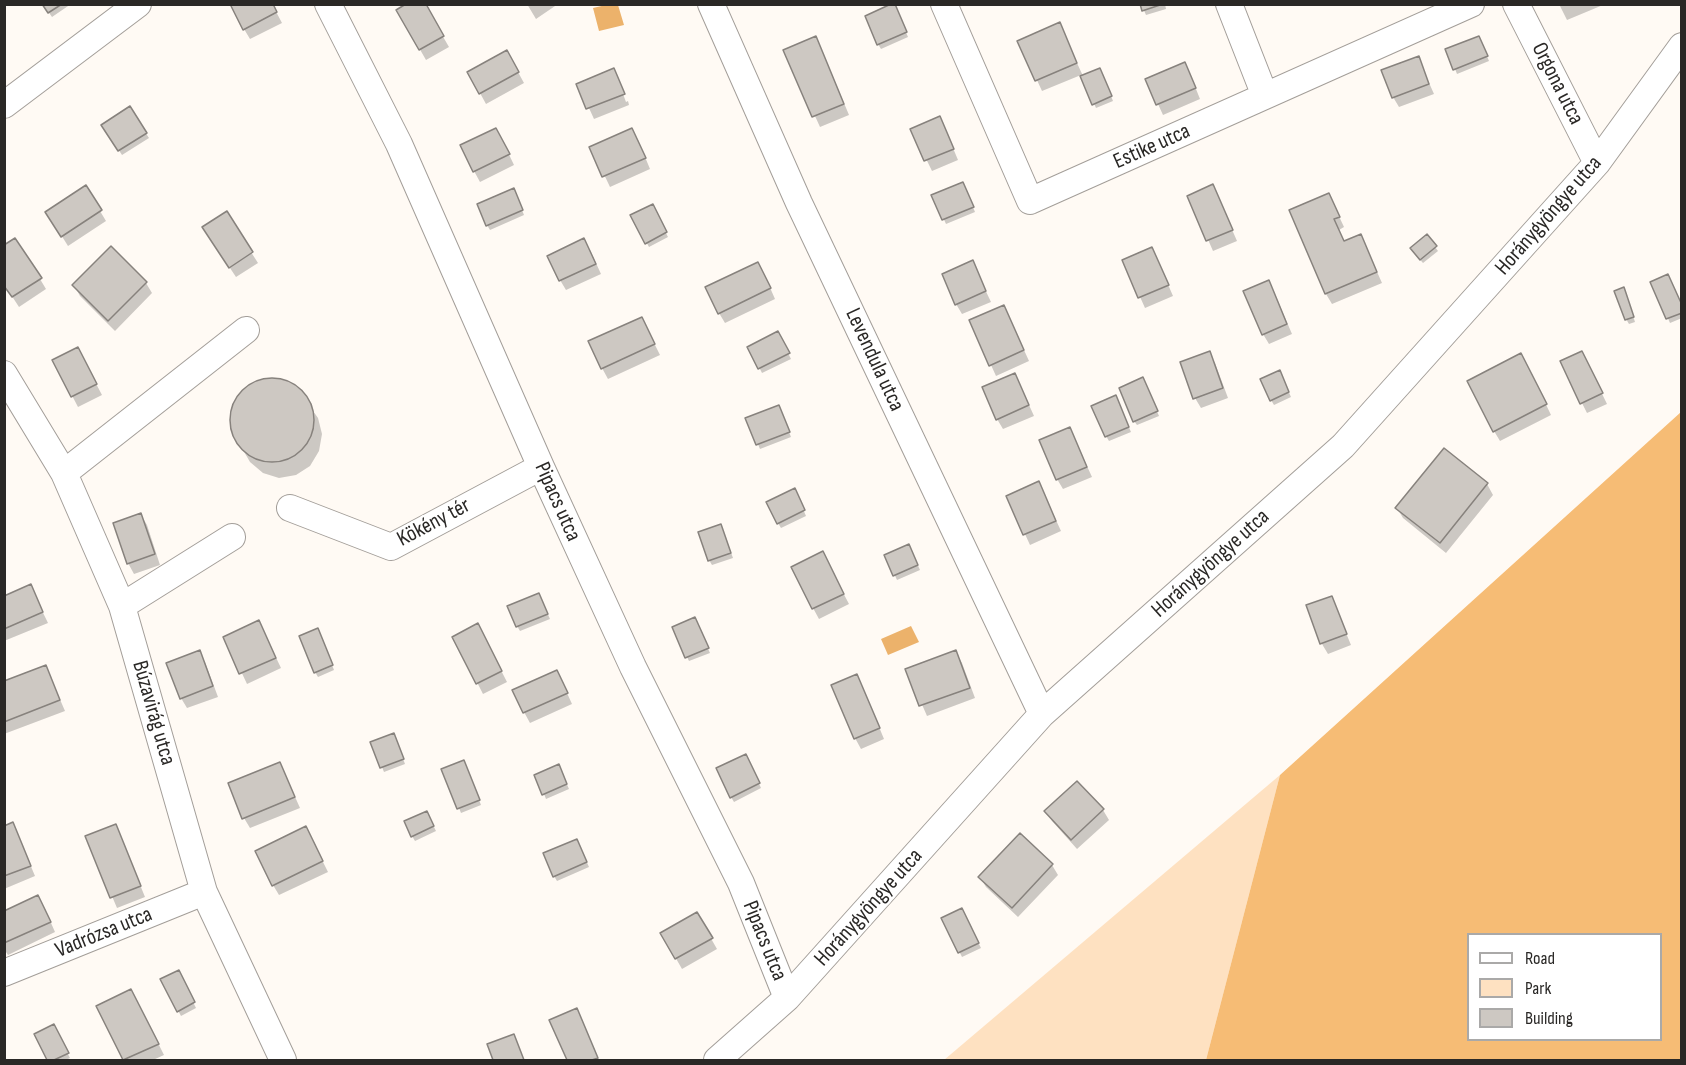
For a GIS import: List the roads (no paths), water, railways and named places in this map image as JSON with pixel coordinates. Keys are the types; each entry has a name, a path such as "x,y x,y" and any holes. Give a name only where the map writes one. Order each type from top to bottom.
{"street":[{"path":"4,105 138,4"},
{"name":"Pipacs utca","path":"328,4 399,144 541,467 633,667 741,884 787,998"},
{"name":"Levendula utca","path":"711,4 799,203 1042,714"},
{"name":"Estike utca","path":"944,4 1030,201 1471,4"},
{"path":"1229,4 1265,96"},
{"name":"Orgona utca","path":"1516,4 1597,163"},
{"name":"Horánygyöngye utca","path":"717,1060 787,998 1042,714 1343,446 1597,163 1682,46"},
{"path":"64,473 246,330"},
{"name":"Búzavirág utca","path":"4,374 64,473 122,606 204,892 284,1060"},
{"name":"Kökény tér","path":"290,508 391,547 541,467"},
{"path":"122,606 232,537"},
{"name":"Vadrózsa utca","path":"4,973 204,892"}]}
